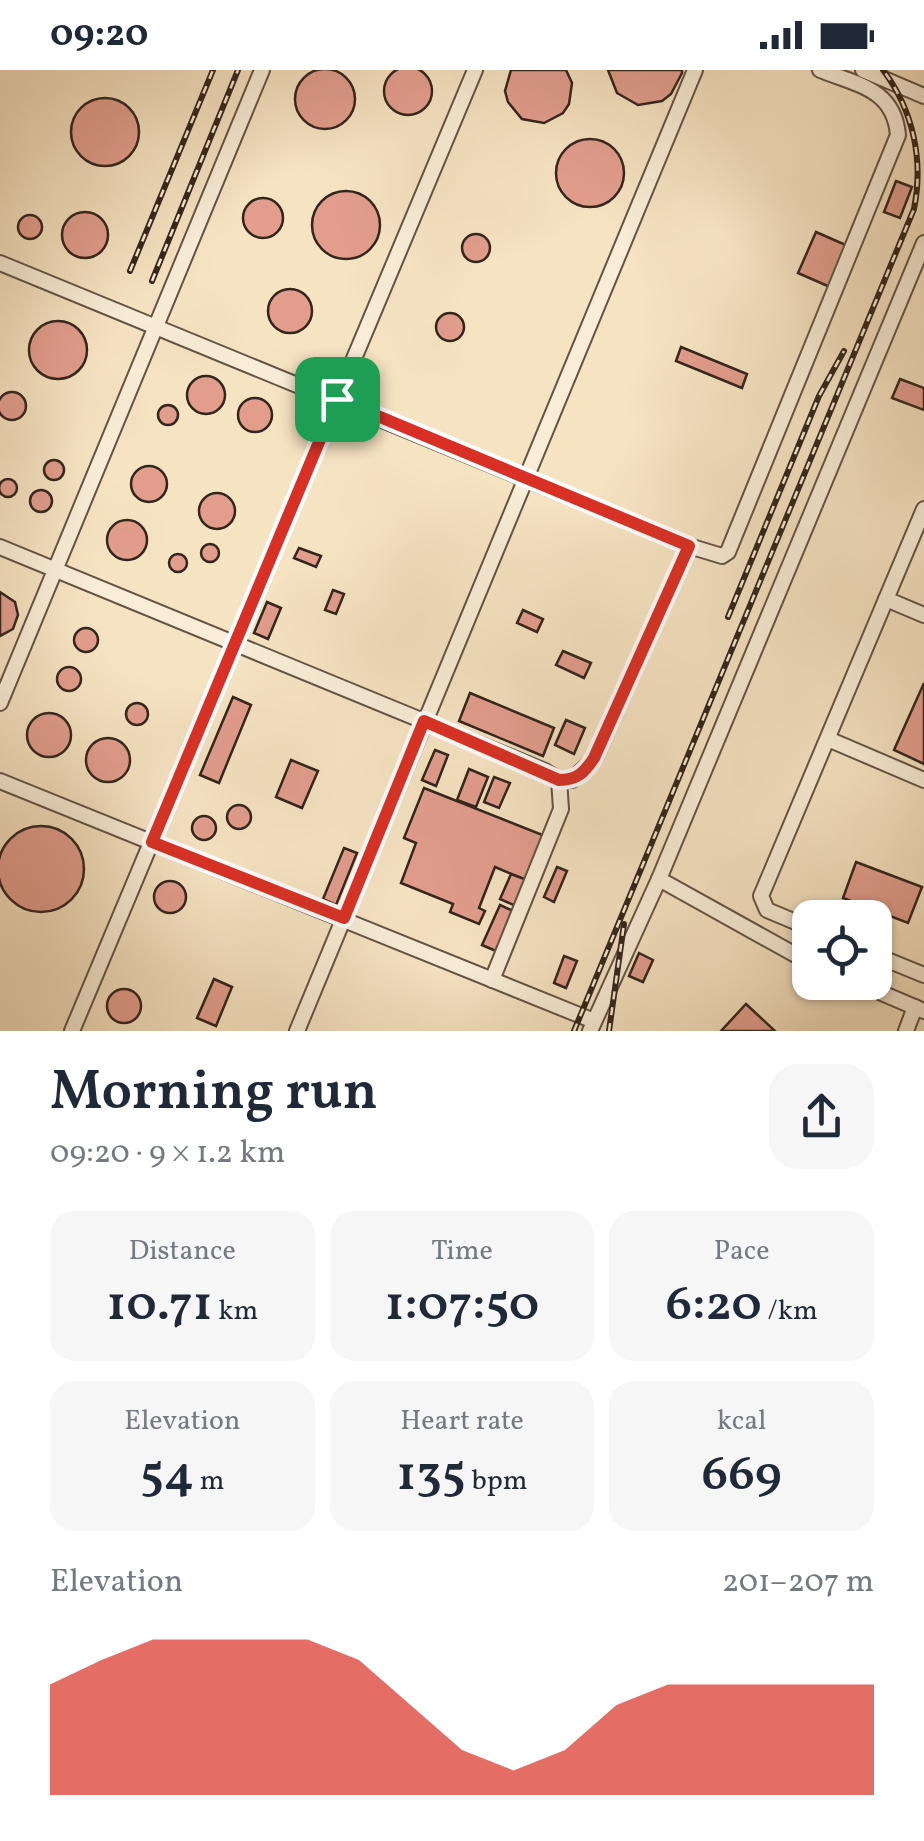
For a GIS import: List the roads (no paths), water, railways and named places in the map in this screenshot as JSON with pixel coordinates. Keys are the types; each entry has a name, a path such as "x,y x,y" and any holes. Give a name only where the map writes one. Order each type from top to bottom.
{"street":[{"path":"0,702 262,70"},
{"path":"72,1031 475,70"},
{"path":"297,1031 695,70"},
{"path":"0,264 714,556 728,552 898,135 890,104 877,93 820,70"},
{"path":"864,70 924,96"},
{"path":"0,781 344,918 592,1026 659,879 924,243"},
{"path":"792,920 767,910 761,896 924,509"},
{"path":"0,547 559,780 572,780 594,758 689,546"},
{"path":"886,599 924,615"},
{"path":"828,739 924,780"},
{"path":"492,980 561,808 559,780"},
{"path":"659,879 792,955"},
{"path":"892,962 924,975"},
{"path":"892,997 920,1009 906,1031"}],"waterway":[{"path":"844,70 887,88"}],"railway":[{"path":"130,271 213,70"},
{"path":"152,281 238,70"},
{"path":"574,1031 914,209 918,172 914,136 902,102 883,70"},
{"path":"728,617 819,396 844,351"},
{"path":"609,1031 624,924"}]}
